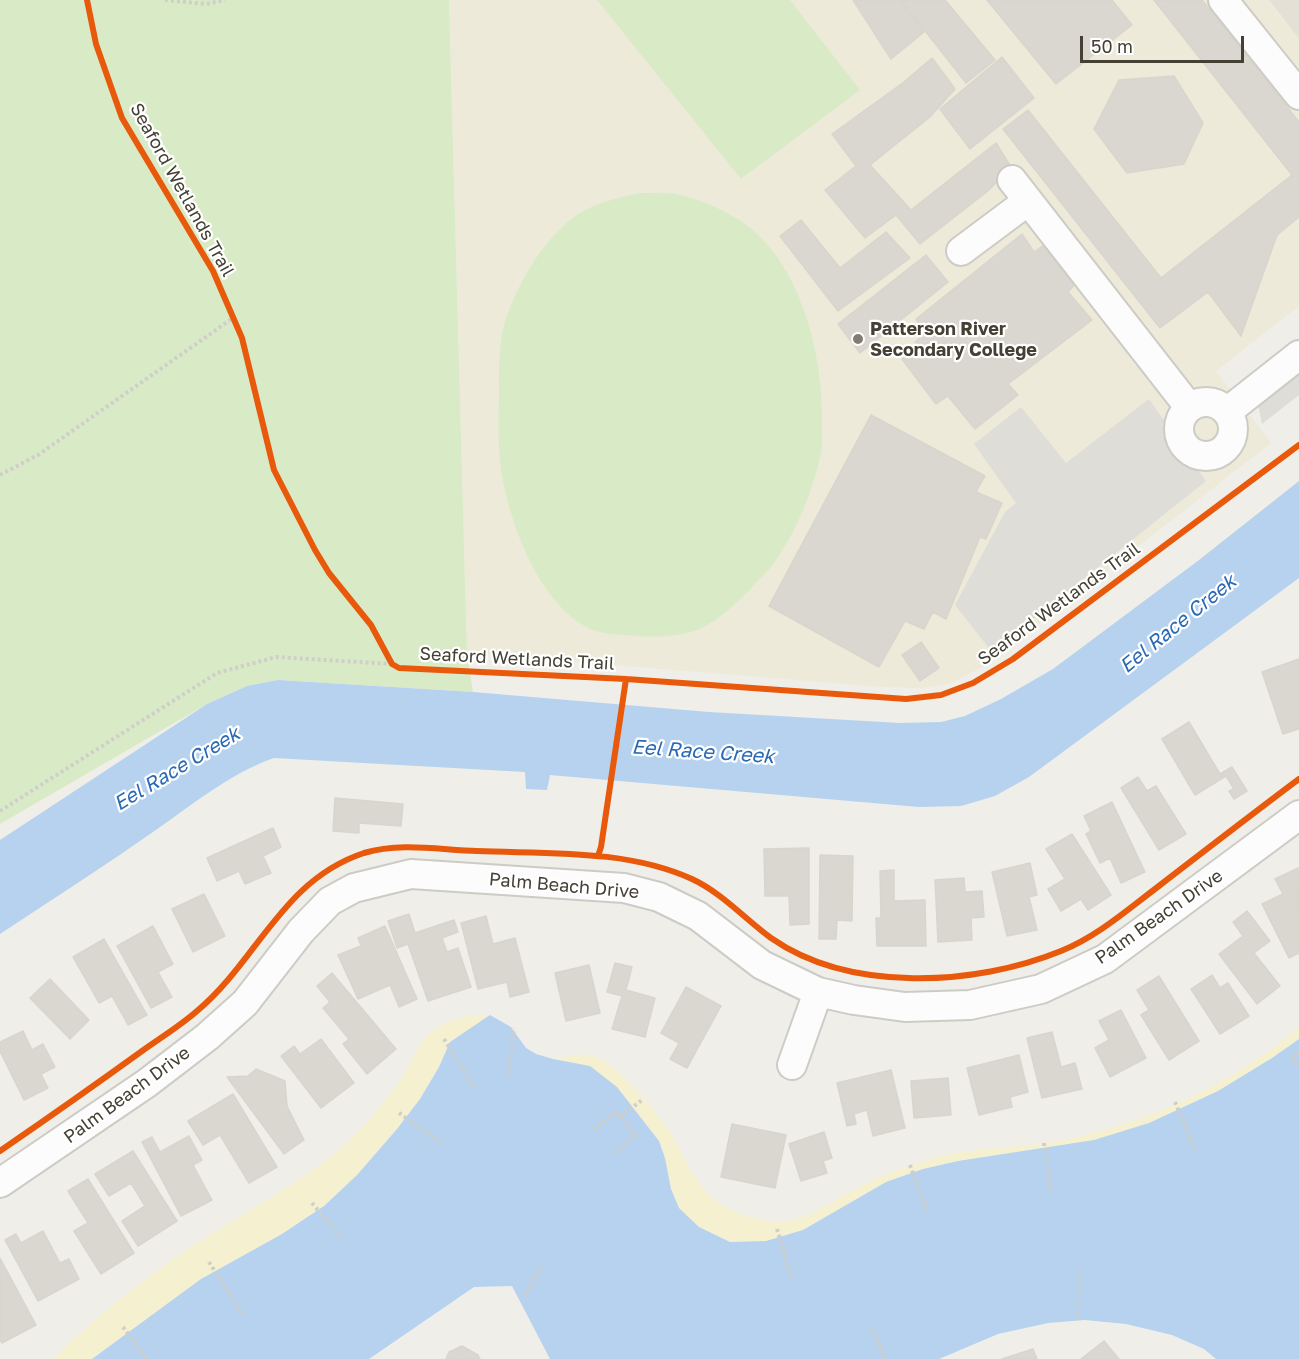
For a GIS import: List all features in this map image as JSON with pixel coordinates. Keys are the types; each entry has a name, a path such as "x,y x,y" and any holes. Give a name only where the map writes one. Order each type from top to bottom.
{"street":[{"path":"1223,0 1299,95"},
{"path":"962,251 1020,191 1189,407"},
{"path":"1227,411 1299,355"},
{"path":"1209,401 1219,404 1227,411 1234,426 1233,436 1228,445 1216,454 1202,456 1188,450 1179,433 1181,417 1189,407 1198,402 1209,401"},
{"name":"Palm Beach Drive","path":"0,1184 147,1083 207,1037 245,1003 302,931 330,901 354,888 382,880 411,874 624,888 659,897 698,916 762,965 818,992 905,1007 970,1005 1041,989 1106,959 1299,816"},
{"path":"792,1065 818,992"}],"path":[{"path":"165,0 206,4 225,0"},
{"path":"229,308 237,328"},
{"path":"0,475 38,455 233,318"},
{"path":"387,654 392,664"},
{"path":"508,1076 514,1028"},
{"path":"444,1040 474,1087"},
{"path":"1299,1052 1291,1058 1299,1069"},
{"path":"620,1118 642,1100"},
{"path":"1175,1102 1195,1149"},
{"path":"594,1130 615,1112 636,1135 615,1153"},
{"path":"399,1113 441,1143"},
{"path":"1044,1143 1051,1192"},
{"path":"910,1165 927,1211"},
{"path":"312,1203 343,1240"},
{"path":"777,1228 792,1278"},
{"path":"209,1262 244,1316"},
{"path":"1078,1320 1079,1266"},
{"path":"525,1296 541,1268"},
{"path":"123,1327 147,1359"},
{"path":"872,1328 885,1359"}],"shaded area":[{"name":"Patterson River Secondary College","path":"449,0 1269,0 1299,39 1299,306 1216,371 1271,443 986,665 950,684 920,688 880,687 467,653"},
{"path":"1269,0 1299,0 1299,39"},
{"path":"1299,372 1299,395 1262,424 1258,404"},
{"path":"1149,399 1206,481 992,652 955,605 1005,512 1016,503 974,444 1021,407 1066,463"}],"green space":[{"path":"0,0 449,0 467,653 473,692 278,680 247,686 207,704 0,824"},
{"path":"597,0 790,0 860,90 741,179"},
{"path":"639,193 676,194 724,211 749,227 767,245 783,266 806,316 814,344 822,398 822,446 818,467 803,510 773,564 734,605 709,624 683,634 649,637 616,635 593,630 575,619 558,604 544,585 521,541 506,496 498,426 501,340 510,309 528,271 553,237 579,213 598,204"}],"sand":[{"path":"470,1015 490,1015 450,1042 439,1067 420,1099 397,1129 357,1175 324,1206 92,1359 53,1359 111,1306 153,1274 196,1244 305,1176 337,1151 361,1129 382,1104 428,1035 441,1026"},
{"path":"1299,1027 1299,1039 1272,1058 1218,1091 1149,1123 1094,1140 958,1161 923,1169 886,1182 803,1230 766,1241 730,1242 699,1227 679,1208 671,1189 659,1141 617,1087 553,1059 589,1055 610,1065 633,1086 654,1111 669,1131 697,1180 714,1199 741,1214 778,1222 808,1215 867,1183 930,1159 960,1152 1051,1142 1085,1135 1151,1115 1183,1101 1244,1068"}],"water":[{"name":"Eel Race Creek","path":"1299,481 1299,578 1029,777 995,796 961,806 919,807 550,775 547,790 526,789 525,772 274,758 242,772 211,791 0,934 0,840 207,704 247,686 278,680 473,692 709,712 900,723 941,722 965,716 1001,699 1053,669 1199,560"},
{"path":"490,1015 511,1027 526,1048 536,1054 590,1066 617,1087 659,1141 671,1189 679,1208 699,1227 730,1242 766,1241 803,1230 886,1182 923,1169 958,1161 1094,1140 1149,1123 1218,1091 1299,1039 1299,1359 1216,1359 1204,1349 1172,1335 1126,1324 1085,1320 1048,1323 998,1334 939,1359 550,1359 512,1286 474,1287 369,1359 92,1359 201,1279 282,1234 324,1206 357,1175 397,1129 420,1099 439,1067 450,1042"}],"building":[{"path":"853,0 899,0 924,32 891,59"},
{"path":"901,0 945,0 995,60 966,83"},
{"path":"987,0 1112,0 1132,25 1056,84"},
{"path":"1154,0 1202,0 1299,122 1299,217 1277,235 1241,336 1208,292 1160,328 1003,129 1028,110 1161,278 1292,175"},
{"path":"1002,57 1034,98 970,149 940,109"},
{"path":"932,58 955,89 930,117 870,165 911,210 996,143 1011,167 989,190 920,244 896,215 865,238 825,190 856,166 832,134 904,82"},
{"path":"1174,76 1203,123 1184,164 1127,173 1094,129 1119,80"},
{"path":"801,220 840,268 886,232 910,258 838,311 780,236"},
{"path":"1022,234 1034,252 1044,245 1076,283 1068,292 1092,320 1008,384 1018,395 975,429 948,396 936,404 902,359 918,346 915,342 924,334 916,319"},
{"path":"926,255 948,282 860,353 838,324"},
{"path":"871,415 985,476 976,492 1002,503 986,539 980,537 946,619 933,612 924,629 905,621 879,667 769,606"},
{"path":"921,642 939,668 920,681 902,655"},
{"path":"1299,659 1299,729 1283,734 1262,672"},
{"path":"1189,722 1220,774 1232,767 1247,791 1234,799 1229,791 1234,789 1226,776 1195,795 1162,739"},
{"path":"1138,777 1147,791 1156,786 1186,834 1159,850 1121,788"},
{"path":"335,798 403,804 401,826 359,823 359,833 333,831"},
{"path":"1112,802 1145,872 1121,883 1110,858 1100,863 1086,834 1091,831 1084,816"},
{"path":"273,828 281,847 263,856 271,873 245,884 239,871 217,881 207,858"},
{"path":"1072,834 1111,895 1088,910 1081,899 1061,911 1048,889 1065,879 1046,849"},
{"path":"809,848 809,924 790,925 789,896 765,896 764,849"},
{"path":"820,855 853,856 852,921 837,920 836,939 819,939"},
{"path":"1030,863 1037,895 1029,897 1037,930 1007,936 992,872"},
{"path":"1298,868 1299,953 1289,958 1262,904 1283,894 1275,879"},
{"path":"894,870 894,901 925,900 926,946 877,946 876,918 881,918 880,871"},
{"path":"964,878 965,892 982,891 984,917 971,918 972,940 938,942 935,880"},
{"path":"204,894 225,936 193,952 172,909"},
{"path":"1247,911 1270,941 1254,953 1280,986 1257,1004 1219,954 1243,936 1233,922"},
{"path":"409,914 415,933 454,920 458,932 442,938 447,952 458,948 471,987 428,1001 408,944 397,948 388,921"},
{"path":"486,916 493,944 515,938 529,992 510,997 507,982 478,989 461,923"},
{"path":"153,926 173,964 158,972 172,997 151,1008 117,946"},
{"path":"385,926 417,999 399,1007 390,985 358,999 338,955 361,946 358,938"},
{"path":"104,939 147,1015 128,1025 112,996 99,1003 73,957"},
{"path":"615,963 632,967 626,990 655,998 645,1037 612,1029 622,996 607,992"},
{"path":"589,965 600,1013 566,1021 555,973"},
{"path":"332,973 396,1049 367,1074 343,1044 349,1039 323,1008 330,1002 317,986"},
{"path":"1212,975 1220,988 1228,983 1249,1016 1220,1034 1191,989"},
{"path":"1159,976 1199,1041 1169,1060 1141,1015 1149,1010 1137,990"},
{"path":"50,979 89,1020 70,1039 30,998"},
{"path":"686,987 721,1006 687,1068 670,1059 679,1043 661,1033"},
{"path":"1121,1010 1146,1058 1110,1077 1095,1048 1109,1040 1099,1021"},
{"path":"23,1031 32,1050 43,1044 55,1067 41,1074 48,1088 24,1100 0,1051 0,1042"},
{"path":"1052,1032 1061,1067 1075,1063 1082,1089 1042,1098 1027,1038"},
{"path":"321,1039 354,1083 321,1108 281,1056 294,1046 300,1054"},
{"path":"1019,1055 1028,1092 1010,1097 1012,1107 979,1115 967,1068"},
{"path":"256,1069 285,1081 287,1106 304,1140 284,1154 227,1077 248,1076"},
{"path":"891,1070 905,1128 873,1136 867,1110 854,1114 856,1124 847,1126 837,1083"},
{"path":"948,1078 951,1115 914,1118 911,1081"},
{"path":"233,1094 277,1167 249,1183 220,1135 203,1145 188,1121"},
{"path":"732,1124 786,1135 775,1188 721,1177"},
{"path":"824,1132 832,1158 823,1161 827,1173 801,1181 789,1144"},
{"path":"189,1136 202,1160 193,1165 212,1200 181,1216 142,1142 152,1137 160,1152"},
{"path":"133,1151 177,1221 138,1246 122,1221 145,1206 131,1183 109,1196 95,1174"},
{"path":"88,1179 134,1253 101,1274 74,1231 88,1223 68,1191"},
{"path":"43,1231 60,1263 69,1259 79,1279 38,1301 5,1240 16,1234 21,1243"},
{"path":"0,1258 36,1325 2,1343 0,1340"},
{"path":"1104,1341 1119,1359 1081,1359"},
{"path":"462,1346 478,1355 480,1359 446,1359 449,1352"},
{"path":"1033,1349 1037,1359 1002,1359"}],"cycle path":[{"name":"Seaford Wetlands Trail","path":"87,0 96,44 122,118 213,271 242,338 274,470 329,573 371,625 392,664 399,668 626,679 906,699 941,695 973,683 1013,659 1299,445"},
{"path":"598,856 626,679"},
{"path":"0,1151 177,1027 218,991 291,901 336,865 364,853 392,848 421,848 559,853 641,862 667,869 703,885 771,938 803,956 838,968 875,976 952,977 1027,963 1074,945 1122,915 1299,779"}],"place":[{"name":"Patterson River Secondary College","path":"858,339"}]}
